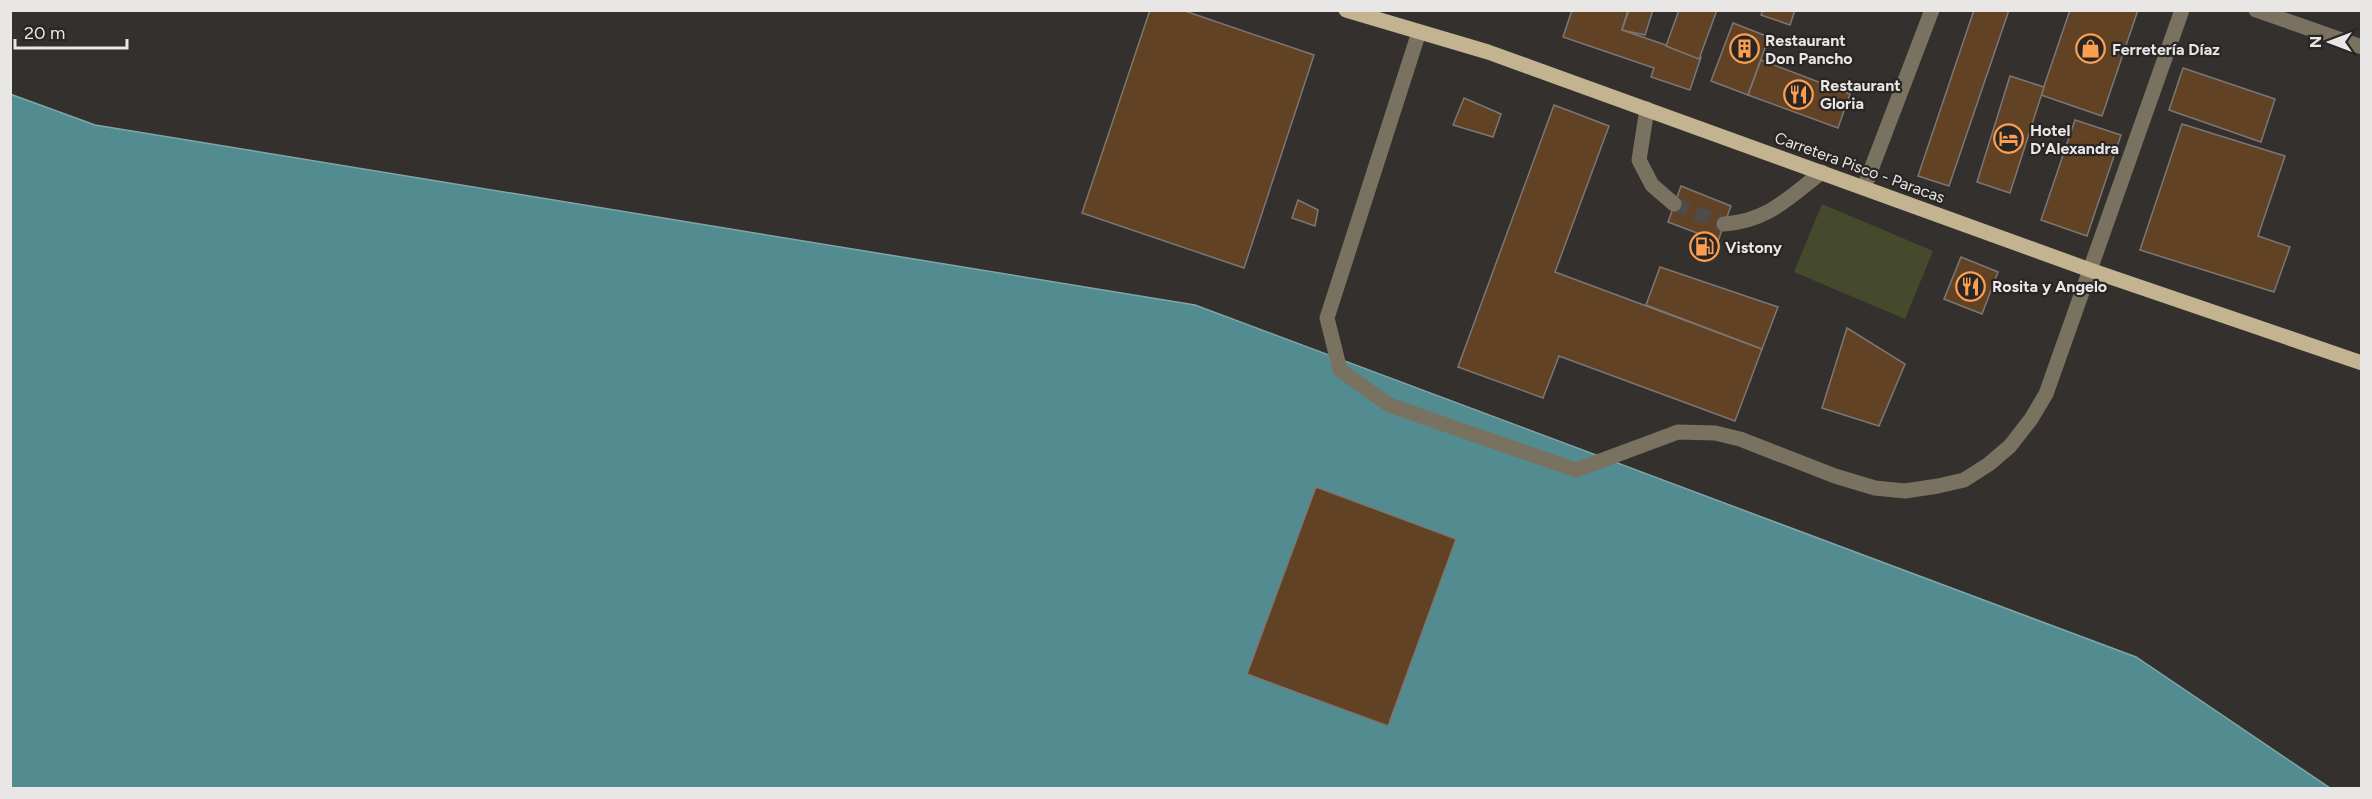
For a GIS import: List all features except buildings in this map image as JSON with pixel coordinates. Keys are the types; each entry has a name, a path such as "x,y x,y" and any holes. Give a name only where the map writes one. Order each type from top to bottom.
{"main road":[{"name":"Carretera Pisco - Paracas","path":"1346,10 1488,52 2090,270 2361,363"}],"street":[{"path":"1864,188 1932,10"},
{"path":"1419,32 1327,318 1340,370 1389,405 1576,470 1678,432 1715,433 1740,439 1835,476 1875,488 1905,491 1964,480 1989,464 2010,446 2031,419 2046,394 2182,10"},
{"path":"2256,10 2361,47"},
{"path":"1647,109 1639,160 1652,185 1674,204"},
{"path":"1724,224 1743,223 1764,216 1821,172"}],"green space":[{"path":"1822,204 1933,251 1905,319 1794,272"}],"water":[{"path":"10,94 95,125 1195,305 2136,657 2330,788 11,788"}],"tunnel":[{"path":"1674,204 1724,224"}],"place":[{"name":"Restaurant Don Pancho","path":"1744,49"},
{"name":"Ferretería Díaz","path":"2091,49"},
{"name":"Restaurant Gloria","path":"1799,94"},
{"name":"Hotel D'Alexandra","path":"2009,139"},
{"name":"Vistony","path":"1704,247"},
{"name":"Rosita y Angelo","path":"1971,286"}]}
